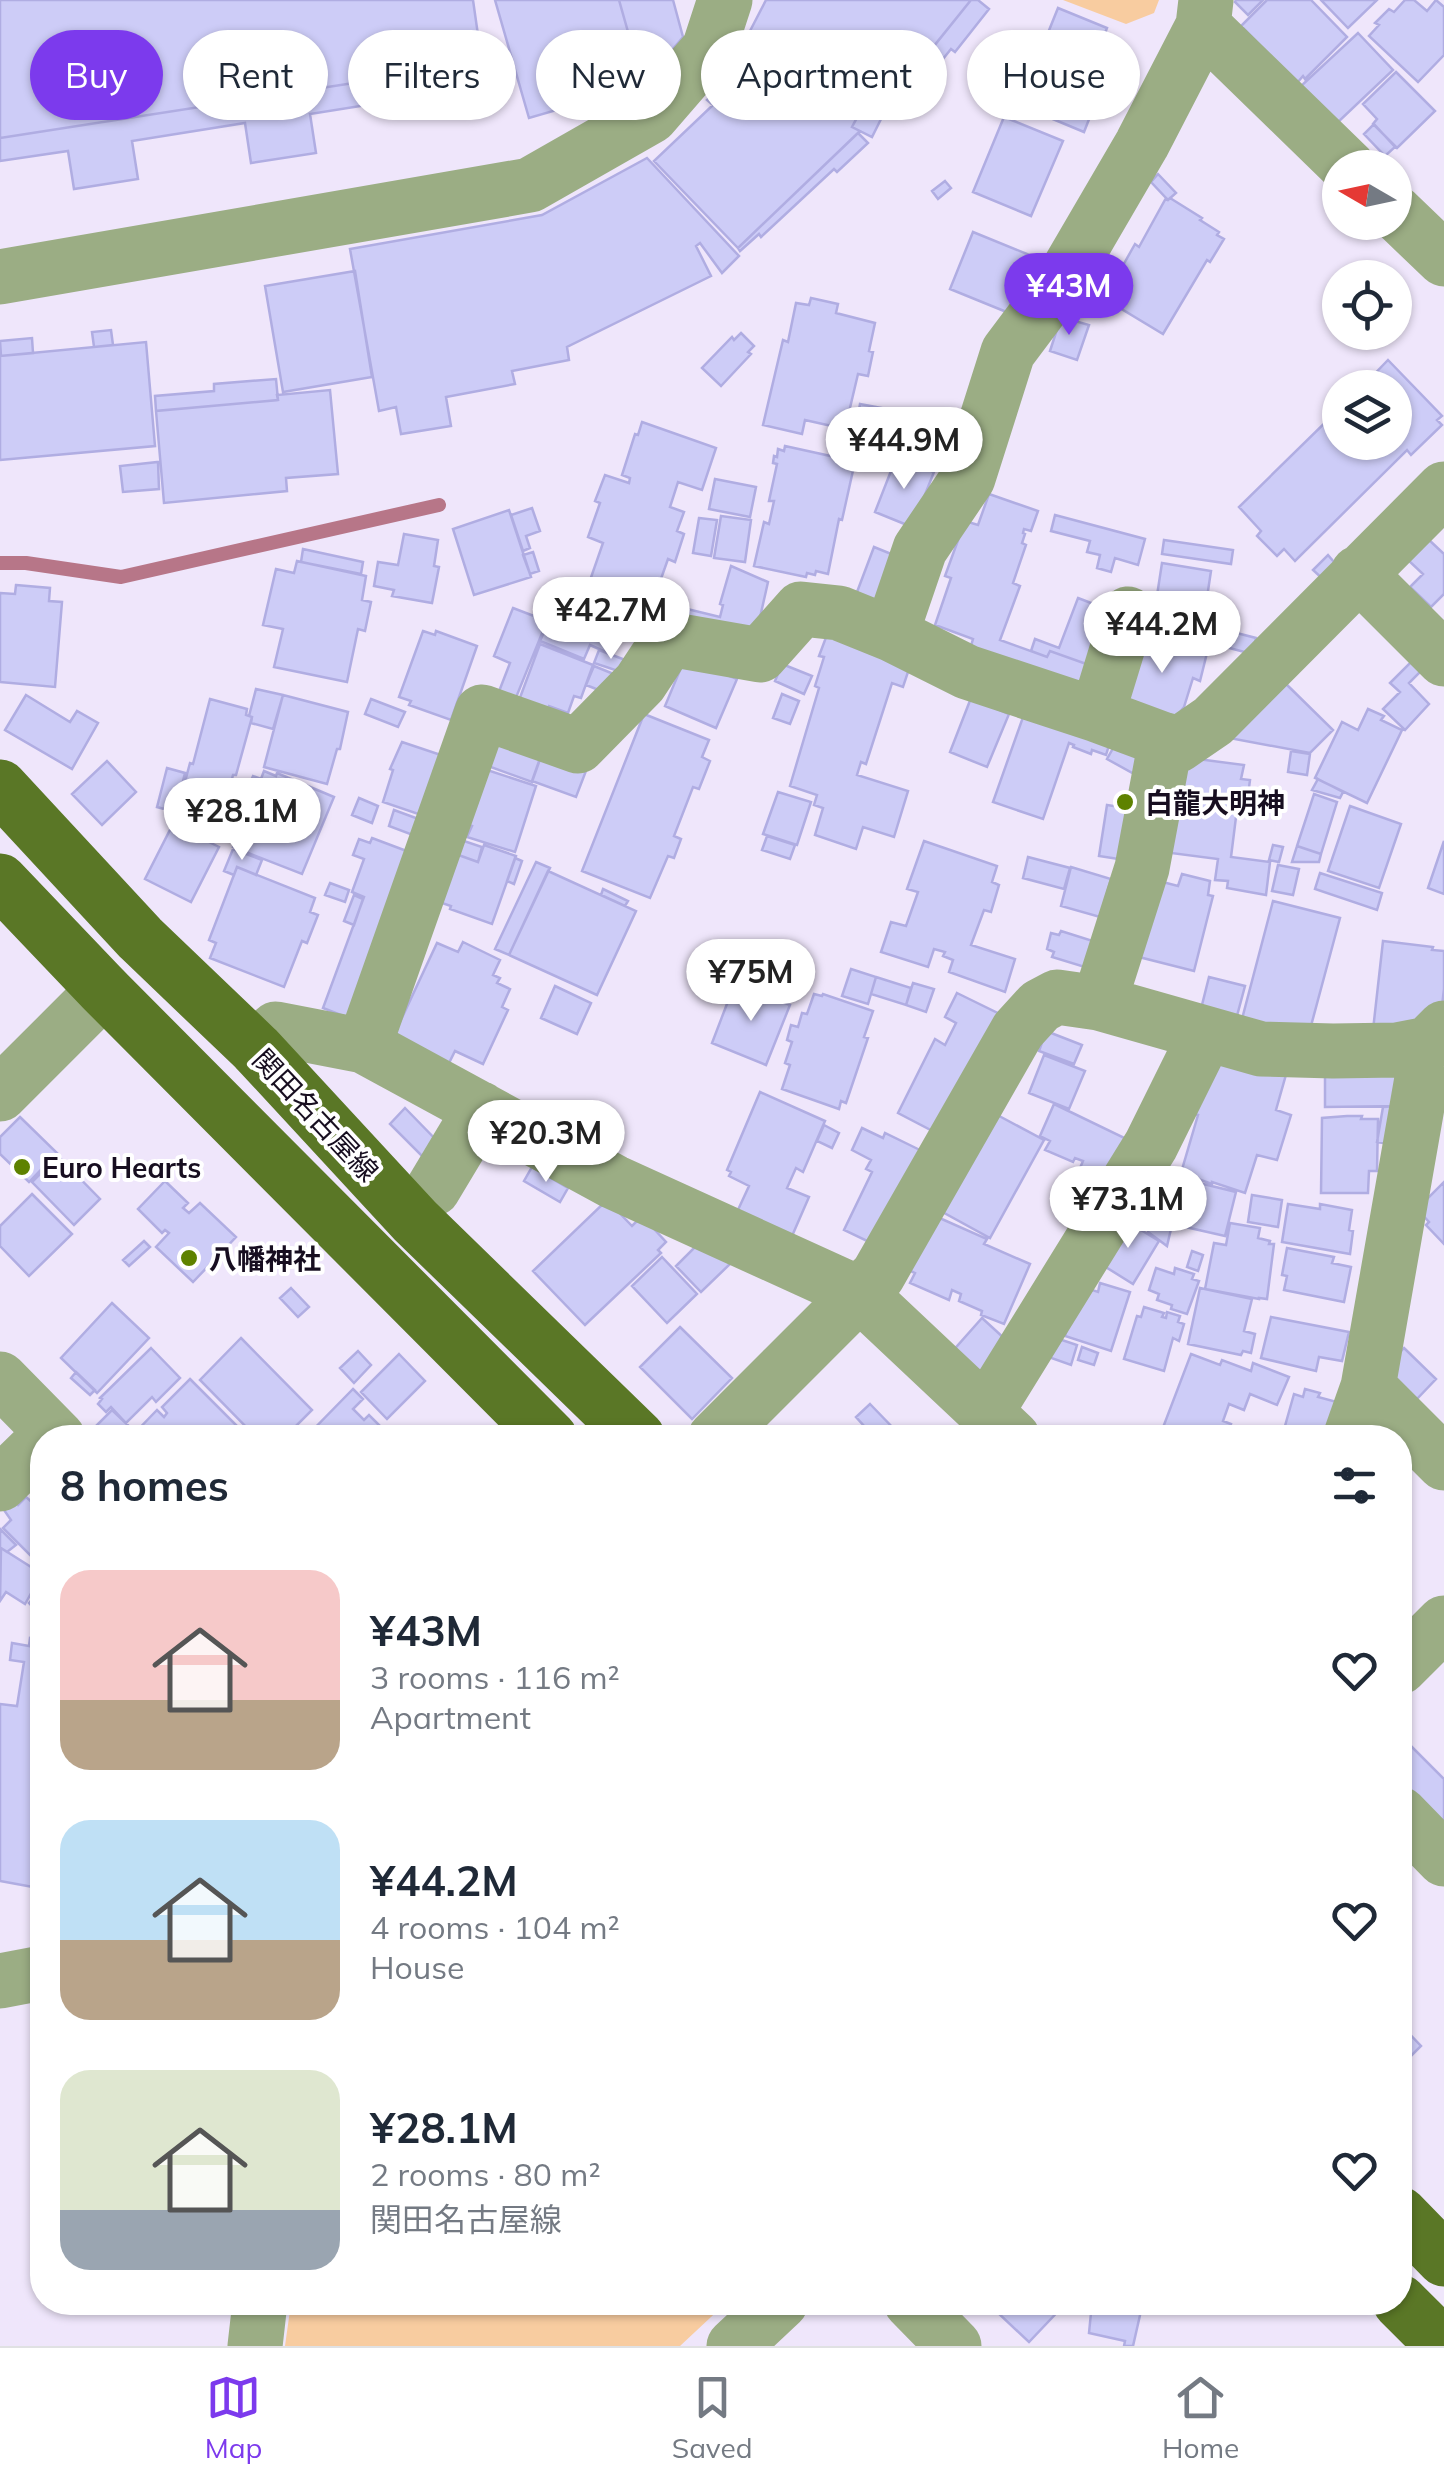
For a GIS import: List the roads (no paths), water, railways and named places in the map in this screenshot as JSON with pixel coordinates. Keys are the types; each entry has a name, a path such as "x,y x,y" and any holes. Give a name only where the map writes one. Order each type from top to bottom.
{"main road":[{"name":"関田名古屋線","path":"0,786 140,938 256,1049 415,1222 625,1425"},
{"path":"0,881 537,1425"},
{"path":"1412,2226 1444,2259"},
{"path":"1412,2314 1444,2346"}],"street":[{"path":"0,277 530,185 651,116 710,49 726,0"},
{"path":"892,634 920,549 968,478 1008,352 1064,276 1142,144 1204,13 1332,150"},
{"path":"1412,228 1444,259"},
{"path":"364,1046 482,712 578,746 640,683 669,639 760,655 802,608 839,613 968,672 1178,745 1213,721 1444,489"},
{"path":"1358,573 1444,659"},
{"path":"1096,715 1128,614"},
{"path":"1098,1003 1142,868 1166,740"},
{"path":"0,1094 104,990"},
{"path":"727,1425 878,1275 1018,1030 1040,1006 1057,998 1098,1003 1262,1049 1397,1050 1436,1036"},
{"path":"256,1049 276,1028 364,1046 614,1182 860,1294 999,1425 1152,1145 1206,1034"},
{"path":"1355,1425 1368,1387 1436,1036"},
{"path":"433,1189 481,1110"},
{"path":"0,1380 39,1425"},
{"path":"1368,1387 1406,1425"},
{"path":"1412,1431 1444,1463"},
{"path":"0,1484 30,1456"},
{"path":"1412,1655 1444,1622"},
{"path":"1412,1826 1444,1859"},
{"path":"0,1981 30,1976"},
{"path":"254,2346 258,2315"},
{"path":"734,2346 767,2315"},
{"path":"924,2315 954,2346"}],"waterway":[{"path":"0,563 121,577 439,505"}],"place":[{"name":"白龍大明神","path":"1125,802"},
{"name":"Euro Hearts","path":"22,1167"},
{"name":"八幡神社","path":"189,1258"}]}
